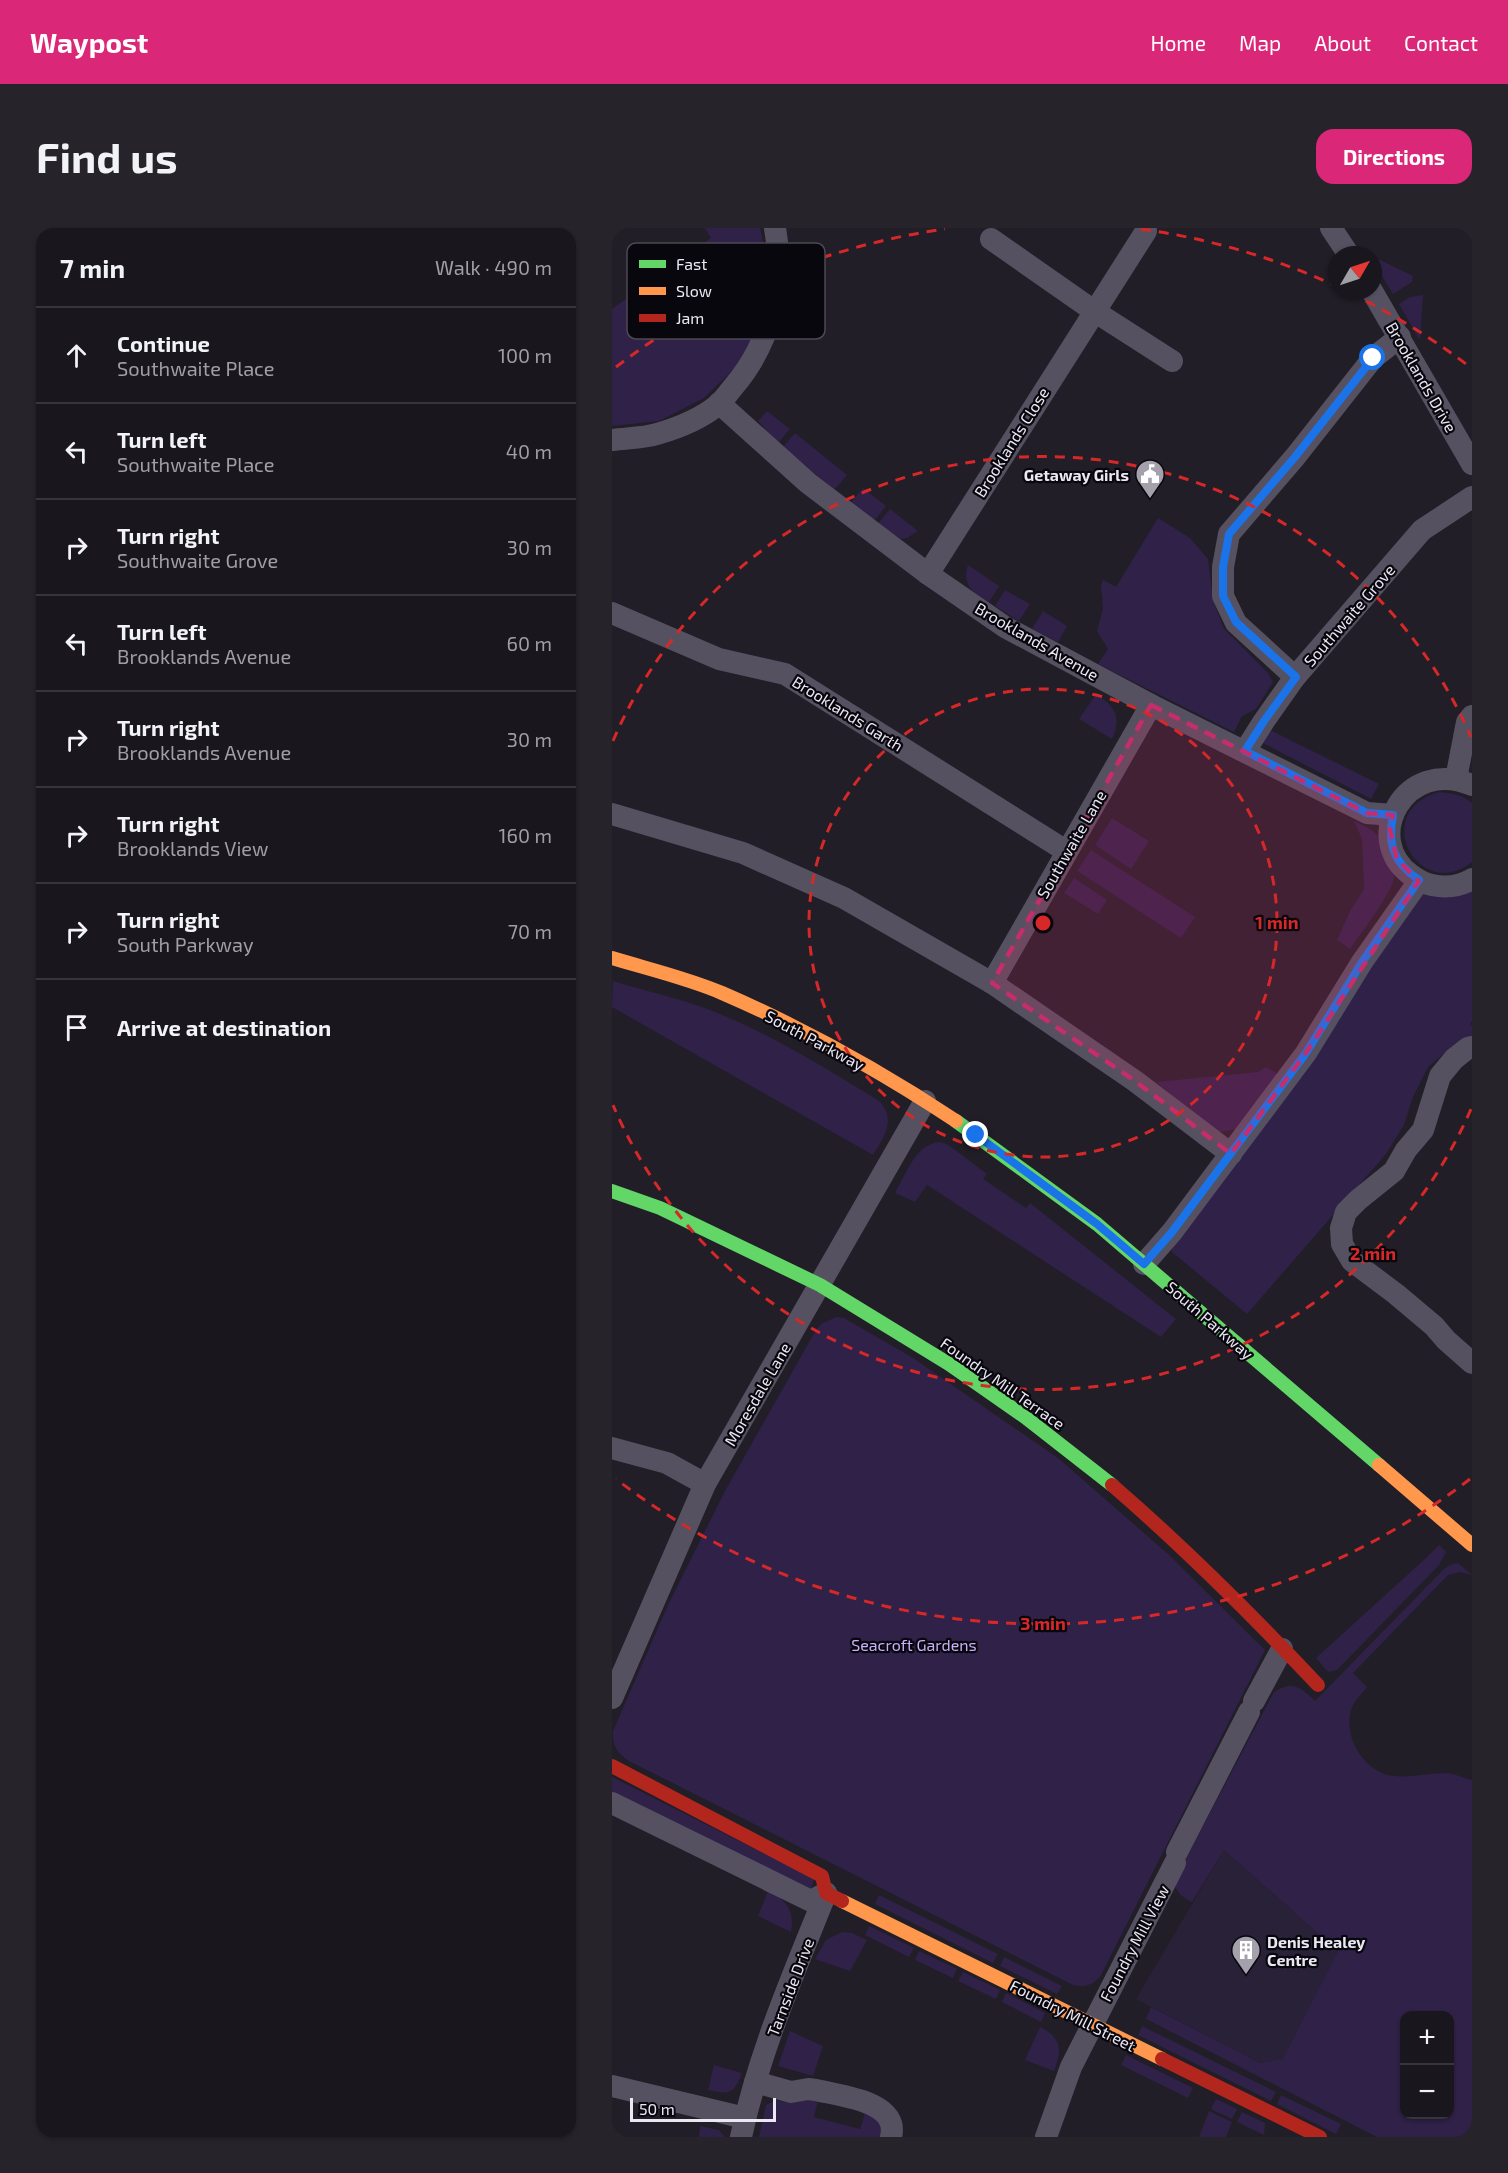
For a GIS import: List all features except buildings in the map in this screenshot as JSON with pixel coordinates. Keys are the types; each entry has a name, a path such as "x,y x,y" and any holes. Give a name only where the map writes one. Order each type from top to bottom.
{"street":[{"path":"776,228 778,243"},
{"path":"1331,228 1343,246"},
{"name":"Brooklands Close","path":"928,574 1146,231"},
{"path":"991,239 1172,361"},
{"name":"Brooklands Drive","path":"1377,300 1472,464"},
{"path":"1296,677 1236,622 1227,605 1223,596 1223,567 1229,534 1295,457 1373,358 1400,338"},
{"path":"612,440 656,435 699,417 719,403 749,368 763,339"},
{"name":"Brooklands Avenue","path":"719,403 808,483 928,574 1005,627 1151,705 1367,813 1393,815"},
{"name":"Southwaite Grove","path":"1245,751 1296,677 1422,530 1472,497"},
{"name":"Brooklands Garth","path":"612,613 719,660 785,674 1066,851"},
{"name":"Southwaite Lane","path":"992,983 1151,705"},
{"path":"1472,716 1467,722 1464,782 1440,777 1425,781 1411,789 1400,801 1393,815 1390,830 1394,852 1407,872 1419,880 1446,887 1465,884 1472,879"},
{"path":"612,814 743,853 844,898 992,983 1135,1081 1231,1154"},
{"path":"1144,1264 1231,1154 1306,1053 1362,962 1419,880"},
{"name":"South Parkway","path":"612,958 720,992 815,1037 925,1101 1033,1176 1097,1224 1472,1545"},
{"path":"1472,1047 1454,1059 1440,1076 1423,1130 1406,1150 1394,1171 1346,1212 1341,1228 1342,1244 1352,1261 1434,1326 1472,1363"},
{"name":"Moresdale Lane","path":"612,1698 705,1484 925,1101"},
{"name":"Foundry Mill Terrace","path":"612,1191 660,1208 820,1285 949,1364 1025,1417 1096,1472 1198,1563 1241,1604 1318,1685"},
{"path":"612,1448 667,1463 705,1484"},
{"name":"Foundry Mill View","path":"1046,2137 1071,2067 1092,2023 1282,1648"},
{"path":"612,1766 822,1876 826,1893 811,1901 612,1803"},
{"name":"Foundry Mill Street","path":"826,1893 1320,2137"},
{"name":"Tarnside Drive","path":"743,2128 755,2082 777,2017 826,1893"},
{"path":"755,2082 791,2092 816,2090 876,2106 888,2116 892,2123 891,2137"},
{"path":"612,2086 743,2128"}],"highlighted area":[{"path":"1151,705 1367,813 1393,815 1390,830 1397,859 1419,881 1306,1053 1231,1154 1135,1081 992,983"}],"shaded area":[{"path":"1224,1850 1338,1951 1283,2060 1260,2063 1136,1999"}],"green space":[{"path":"705,228 760,228 763,243 704,243 711,238"},
{"path":"1382,261 1413,276 1412,282 1393,294 1382,276"},
{"path":"1423,295 1419,339 1399,304 1410,297"},
{"path":"627,298 627,339 752,339 740,363 704,398 659,421 612,426 612,309"},
{"path":"767,411 790,429 778,443 758,421"},
{"path":"795,433 847,475 834,490 783,447"},
{"path":"863,488 886,506 874,521 851,503"},
{"path":"890,509 918,531 901,539 878,524"},
{"path":"1158,518 1190,538 1208,559 1213,600 1224,629 1268,673 1273,682 1256,709 1242,716 1234,732 1098,664 1108,649 1097,631 1103,609 1101,586 1103,580 1116,587"},
{"path":"968,565 999,586 989,602 970,588 966,578"},
{"path":"1005,590 1030,604 1019,621 995,606"},
{"path":"1043,611 1067,626 1058,642 1032,629"},
{"path":"1096,694 1108,703 1115,713 1116,724 1112,739 1079,719"},
{"path":"1270,730 1379,784 1371,799 1263,743"},
{"path":"1439,792 1457,795 1472,803 1472,862 1452,872 1434,872 1420,864 1409,850 1404,834 1407,817 1418,802"},
{"path":"1112,818 1149,841 1131,869 1095,845"},
{"path":"1354,821 1371,830 1383,842 1393,866 1394,878 1382,903 1350,949 1337,940 1350,911 1364,889 1362,839"},
{"path":"1091,850 1195,917 1181,938 1077,871"},
{"path":"1074,878 1107,900 1098,914 1064,893"},
{"path":"1472,879 1472,1021 1470,1024 1472,1040 1453,1046 1428,1067 1413,1097 1404,1125 1386,1154 1247,1314 1172,1252 1172,1232 1410,892"},
{"path":"613,981 686,1002 732,1019 797,1052 879,1101 887,1115 888,1122 873,1155 612,1007"},
{"path":"1266,1067 1280,1075 1239,1129 1219,1132 1211,1128 1156,1082 1258,1072"},
{"path":"939,1142 947,1144 987,1174 983,1179 1026,1208 1030,1203 1176,1319 1161,1337 927,1185 915,1202 895,1193 917,1154 931,1144"},
{"name":"Seacroft Gardens","path":"836,1317 844,1318 913,1358 1058,1458 1168,1554 1265,1650 1101,1975 1089,1985 1073,1985 629,1761 618,1752 614,1745 613,1731 668,1605 725,1491 816,1330 821,1324"},
{"path":"1439,1545 1446,1552 1439,1565 1337,1670 1328,1672 1316,1658"},
{"path":"1458,1563 1472,1575 1460,1572 1448,1575 1353,1673 1367,1687 1353,1705 1350,1728 1352,1739 1364,1760 1383,1773 1394,1776 1413,1776 1448,1773 1472,1780 1472,2137 1377,2137 1146,2019 1151,2007 1260,2063 1283,2059 1338,1951 1224,1850 1192,1902 1180,1894 1174,1881 1274,1692 1281,1688 1297,1687 1315,1701 1443,1570"},
{"path":"612,1777 814,1879 810,1891 612,1792"},
{"path":"768,1891 785,1902 788,1907 792,1918 791,1932 758,1916"},
{"path":"879,1895 998,1954 993,1963 875,1904"},
{"path":"869,1926 914,1948 909,1957 865,1935"},
{"path":"842,1932 852,1933 867,1940 850,1971 815,1959 826,1940"},
{"path":"919,1951 957,1969 953,1978 915,1960"},
{"path":"1004,1957 1062,1986 1057,1994 1000,1966"},
{"path":"963,1972 1000,1990 996,1999 958,1981"},
{"path":"1006,1993 1045,2013 1041,2022 1002,2002"},
{"path":"1142,2026 1276,2092 1271,2101 1138,2035"},
{"path":"1040,2027 1053,2036 1058,2045 1059,2051 1054,2071 1025,2060"},
{"path":"790,2031 823,2046 813,2076 778,2066"},
{"path":"1126,2055 1193,2088 1188,2098 1121,2065"},
{"path":"714,2065 742,2073 734,2089 726,2092 708,2090"},
{"path":"1281,2095 1341,2124 1336,2134 1277,2104"},
{"path":"786,2098 818,2100 814,2117 860,2129 865,2113 870,2114 881,2125 881,2137 759,2137 766,2105 776,2100 785,2102"},
{"path":"1216,2099 1237,2109 1232,2119 1211,2109"},
{"path":"1209,2111 1232,2122 1226,2137 1199,2137"},
{"path":"1242,2112 1265,2123 1264,2135 1237,2122"},
{"path":"700,2126 719,2130 725,2137 699,2137"}],"traffic: fast":[{"path":"956,1121 1097,1224 1379,1465"},
{"path":"612,1191 660,1208 820,1285 949,1364 1025,1417 1112,1485"}],"traffic: slow":[{"path":"612,958 722,993 782,1021 900,1085 956,1121"},
{"path":"1379,1465 1472,1545"},
{"path":"842,1901 1162,2059"}],"traffic: jam":[{"path":"1112,1485 1218,1582 1318,1685"},
{"path":"612,1766 822,1876 826,1893 842,1901"},
{"path":"1162,2059 1320,2137"}],"place":[{"name":"Getaway Girls","path":"1150,500"},
{"name":"Denis Healey Centre","path":"1246,1976"}],"route":[{"path":"976,1135 1097,1224 1144,1264 1172,1232 1306,1053 1362,962 1419,880 1407,872 1397,860 1390,830 1393,815 1367,813 1245,751 1296,677 1236,622 1223,596 1223,567 1229,534 1295,457 1373,358"}]}
